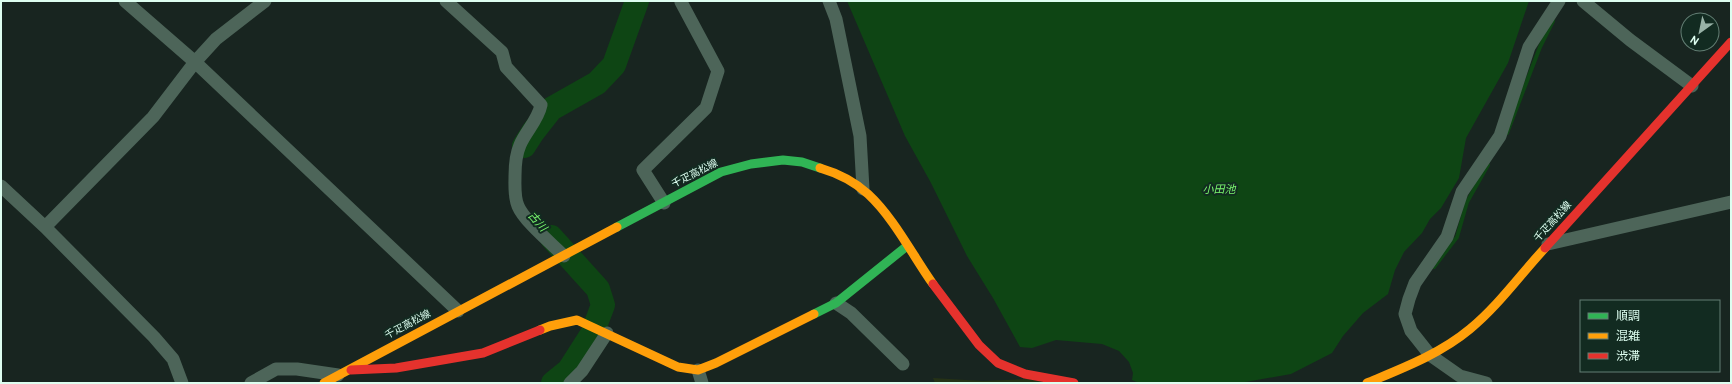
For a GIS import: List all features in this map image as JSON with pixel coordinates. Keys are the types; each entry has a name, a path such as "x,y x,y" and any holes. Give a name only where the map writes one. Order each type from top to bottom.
{"main road":[{"name":"千疋高松線","path":"1367,383 1430,355 1461,337 1486,314 1547,244 1731,42"},
{"name":"千疋高松線","path":"324,383 721,172 749,164 785,160 821,167 863,189 887,215 907,246 969,333 987,354 998,363 1014,371 1074,383"},
{"path":"343,373 396,368 483,353 550,326 577,320 604,331 678,367 698,370 716,363 836,303 907,246"}],"street":[{"path":"125,1 195,62 458,311"},
{"path":"45,227 153,117 195,62 216,39 265,1"},
{"path":"446,1 502,52 506,67 541,105 539,114 528,129 519,147 515,169 515,191 518,206 524,216 570,253"},
{"path":"664,203 643,170 706,108 718,71 681,2 682,1"},
{"path":"829,1 836,19 860,136 863,189"},
{"path":"1486,383 1460,376 1430,355 1411,331 1405,314 1415,283 1447,237 1462,192 1500,136 1529,48 1559,1"},
{"path":"1583,1 1630,40 1692,86"},
{"path":"1,186 45,227 154,337 173,359 182,383"},
{"path":"1547,244 1731,202"},
{"path":"836,303 851,313 903,364"},
{"path":"570,383 582,371 604,331"},
{"path":"251,383 276,368 297,368 343,373"},
{"path":"698,370 702,383"}],"shaded area":[{"path":"933,378 983,381 1028,379 1048,383 935,383"}],"water":[{"name":"小田池","path":"847,1 1529,1 1508,63 1466,138 1459,178 1441,208 1430,219 1422,233 1404,252 1395,270 1388,294 1363,313 1343,336 1332,353 1291,374 1240,383 1139,383 1132,380 1133,373 1129,362 1119,351 1102,344 1056,340 1032,348 1020,347 993,298 967,256 931,183 905,136"}],"waterway":[{"name":"古川","path":"524,146 551,109 597,83 614,65 637,1"},
{"path":"1507,133 1540,47 1553,21"},
{"path":"1434,267 1457,237 1467,202 1488,165"},
{"name":"古川","path":"551,237 598,289 603,305 592,334 569,370 553,383"}],"traffic: fast":[{"path":"617,227 721,172 751,164 783,160 802,162 820,168"},
{"path":"814,314 836,303 907,246"}],"traffic: slow":[{"path":"820,168 833,172 852,182 868,194 895,226 933,284"},
{"path":"324,383 617,227"},
{"path":"1367,383 1421,360 1446,346 1470,329 1509,290 1545,248"},
{"path":"540,330 550,326 577,320 678,367 698,370 716,363 814,314"}],"traffic: jam":[{"path":"1545,248 1731,42"},
{"path":"933,284 979,345 998,363 1025,374 1074,383"},
{"path":"351,370 396,368 483,353 540,330"}]}
